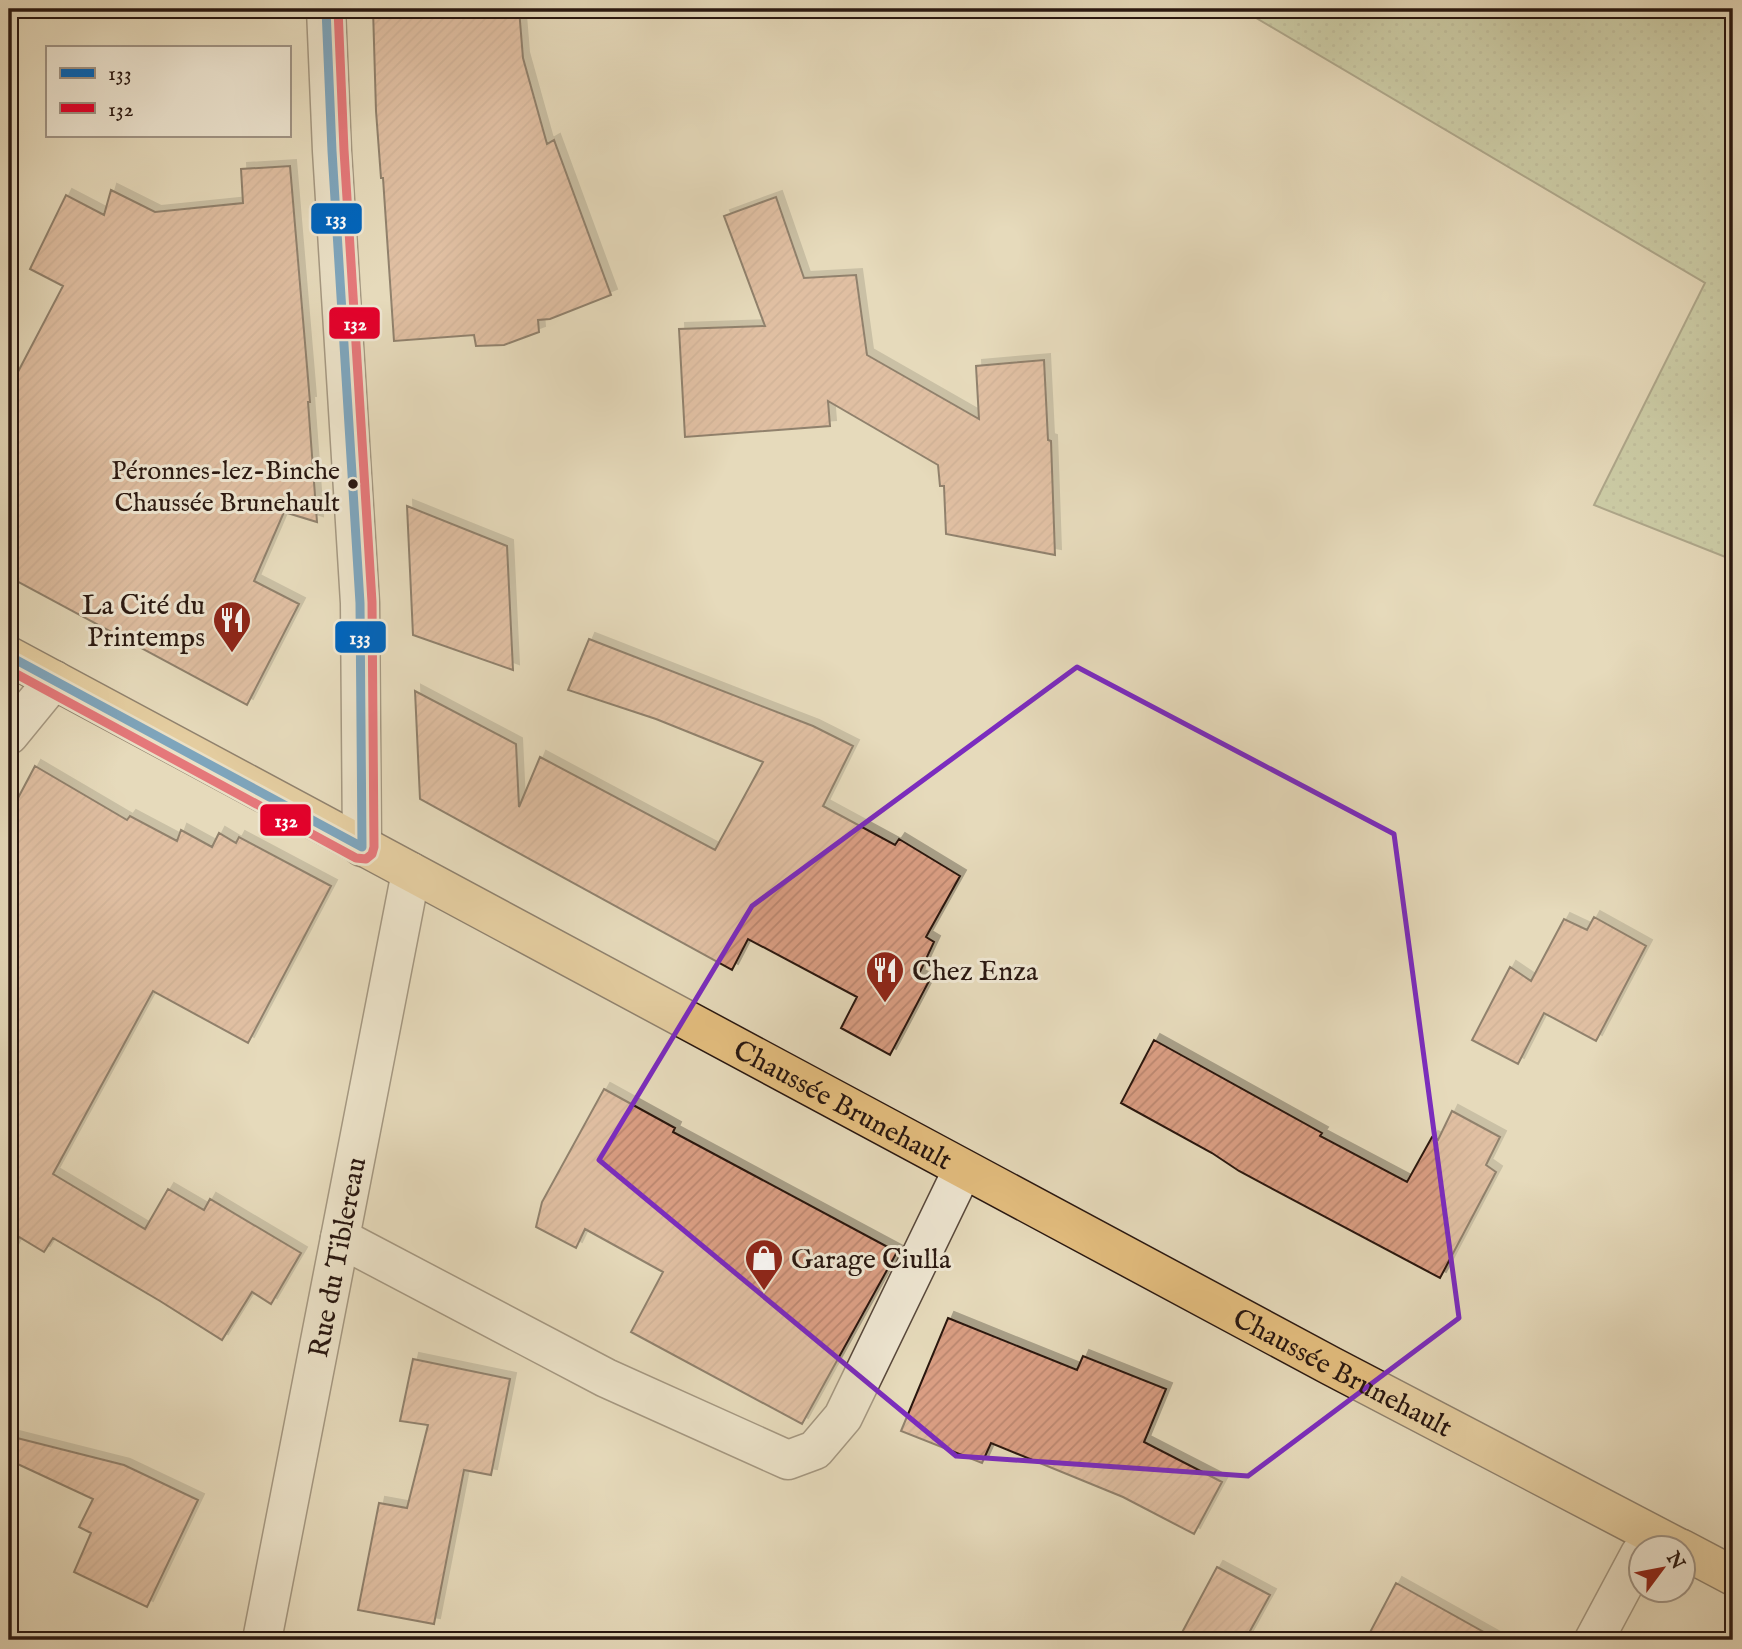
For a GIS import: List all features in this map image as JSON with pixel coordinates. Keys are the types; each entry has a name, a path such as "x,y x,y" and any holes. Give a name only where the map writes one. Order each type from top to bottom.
{"main road":[{"name":"Chaussée Brunehault","path":"9,656 1319,1360 1637,1534"},
{"name":"Chaussée Brunehault","path":"1696,1561 1733,1576"}],"street":[{"path":"326,9 332,151 360,603 362,847"},
{"path":"9,735 54,680"},
{"name":"Rue du Tiblereau","path":"262,1640 411,872"},
{"path":"340,1238 606,1378 788,1460 815,1450 843,1417 963,1169"},
{"path":"1594,1640 1626,1594"}],"highlighted area":[{"path":"1077,667 1394,834 1459,1318 1248,1476 956,1456 599,1160 752,906"}],"green space":[{"path":"1241,9 1733,9 1733,560 1594,505 1705,283"}],"building":[{"path":"373,9 519,9 523,58 547,144 554,140 611,295 550,319 538,320 539,332 504,345 476,346 474,335 394,341 376,111"},
{"path":"290,166 317,522 284,512 254,581 299,604 247,705 9,577 9,389 63,286 30,269 66,195 104,215 111,190 155,212 243,203 241,169"},
{"path":"776,197 804,278 856,275 867,355 979,419 976,366 1044,360 1048,440 1051,441 1055,555 946,534 944,486 940,486 938,465 828,401 830,426 685,437 679,329 765,326 724,216"},
{"path":"407,506 507,546 513,670 413,635"},
{"path":"589,639 813,726 853,746 823,806 895,845 899,839 960,876 926,937 934,942 918,976 929,981 890,1055 841,1028 857,997 748,939 732,970 420,799 415,691 516,744 519,807 540,757 715,850 763,762 656,719 568,690"},
{"path":"35,766 127,820 130,816 177,841 181,830 212,847 219,833 236,843 239,837 331,886 248,1043 153,991 53,1174 145,1229 168,1189 204,1210 210,1199 301,1253 271,1304 252,1292 222,1340 53,1238 44,1252 19,1237 9,1256 9,815"},
{"path":"1594,917 1646,946 1596,1041 1544,1013 1518,1064 1472,1040 1510,967 1531,981 1564,919 1587,930"},
{"path":"1154,1040 1322,1133 1320,1136 1407,1182 1432,1137 1438,1140 1452,1111 1500,1137 1486,1165 1496,1172 1440,1278 1239,1171 1212,1153 1121,1103"},
{"name":"Garage Ciulla","path":"604,1089 675,1128 673,1132 897,1252 802,1424 631,1332 663,1272 585,1229 576,1248 536,1227 542,1202"},
{"path":"948,1318 1077,1370 1083,1356 1166,1389 1144,1442 1222,1482 1194,1534 1123,1497 991,1443 982,1463 901,1431"},
{"path":"413,1359 510,1379 491,1475 464,1470 434,1624 358,1610 379,1503 407,1508 428,1425 400,1421"},
{"path":"9,1436 124,1465 198,1500 147,1607 74,1572 91,1533 79,1527 93,1499 9,1460"},
{"path":"1217,1567 1270,1595 1245,1640 1178,1640"},
{"path":"1396,1583 1498,1640 1366,1640"}],"transit line":[{"name":"133","path":"326,9 332,151 360,603 362,847"},
{"name":"132","path":"9,670 356,858 366,859 372,854 372,602 338,9"},
{"name":"133","path":"9,656 362,847"}],"place":[{"name":"Péronnes-lez-Binche Chaussée Brunehault","path":"353,484"},
{"name":"La Cité du Printemps","path":"232,654"},
{"name":"Chez Enza","path":"885,1004"},
{"name":"Garage Ciulla","path":"764,1292"}]}
